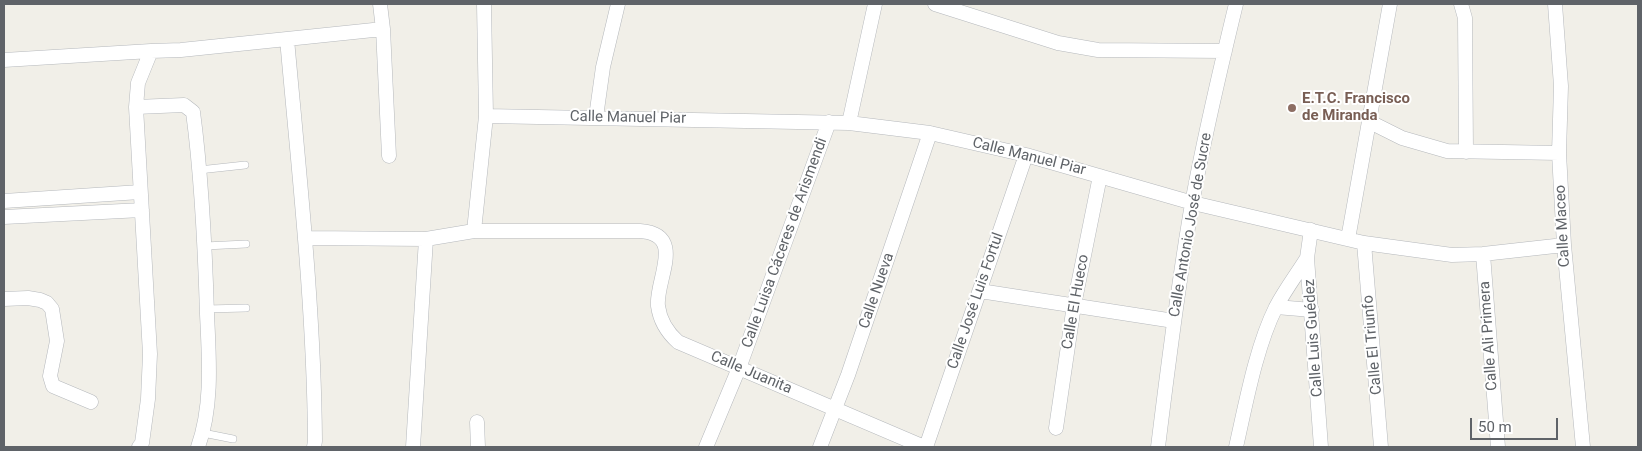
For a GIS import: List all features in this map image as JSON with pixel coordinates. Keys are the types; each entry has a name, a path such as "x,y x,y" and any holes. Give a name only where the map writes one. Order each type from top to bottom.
{"street":[{"path":"380,4 383,29 389,156"},
{"path":"305,238 426,239 474,231 486,116 484,4"},
{"path":"596,118 606,50 618,4"},
{"path":"849,123 875,4"},
{"path":"934,4 1058,43 1098,50 1225,51"},
{"name":"Calle Antonio José de Sucre","path":"1158,447 1174,321 1192,203 1236,4"},
{"path":"1348,239 1390,4"},
{"path":"1461,4 1465,12 1466,152"},
{"name":"Calle Maceo","path":"1555,4 1561,86 1560,153 1564,244 1583,447"},
{"path":"4,60 182,50 383,29"},
{"path":"287,40 305,238 315,390 314,447"},
{"path":"139,447 142,443 148,400 150,354 136,107 138,82 151,51"},
{"path":"136,107 184,105 193,112 205,246 207,309 208,394 203,434 198,447"},
{"name":"Calle Manuel Piar","path":"486,116 849,123 930,133 1026,155 1192,203 1364,243 1452,255 1482,254 1564,244"},
{"name":"Calle Luisa Cáceres de Arismendi","path":"706,447 739,368 829,122"},
{"path":"1370,122 1402,138 1447,151 1560,153"},
{"name":"Calle Nueva","path":"820,447 848,375 930,133"},
{"name":"Calle José Luis Fortul","path":"925,447 1026,155"},
{"name":"Calle El Hueco","path":"1056,428 1074,305 1100,176"},
{"path":"4,201 140,192"},
{"path":"4,217 142,210"},
{"name":"Calle Luis Guédez","path":"1311,230 1307,258 1322,447"},
{"name":"Calle Juanita","path":"474,231 646,232 658,237 662,242 667,257 659,292 658,307 667,330 678,342 925,447"},
{"path":"413,447 426,239"},
{"name":"Calle El Triunfo","path":"1364,243 1381,447"},
{"name":"Calle Ali Primera","path":"1482,254 1498,447"},
{"path":"1236,447 1252,381 1276,307 1307,258"},
{"path":"980,290 1174,321"},
{"path":"4,299 34,298 44,301 50,306 53,312 57,341 50,376 53,386 91,402"},
{"path":"1276,307 1312,310"},
{"path":"477,422 478,447"}],"lane":[{"path":"199,170 245,165"},
{"path":"205,246 246,244"},
{"path":"207,309 246,308"},
{"path":"203,434 233,439"}],"place":[{"name":"E.T.C. Francisco de Miranda","path":"1292,108"}]}
